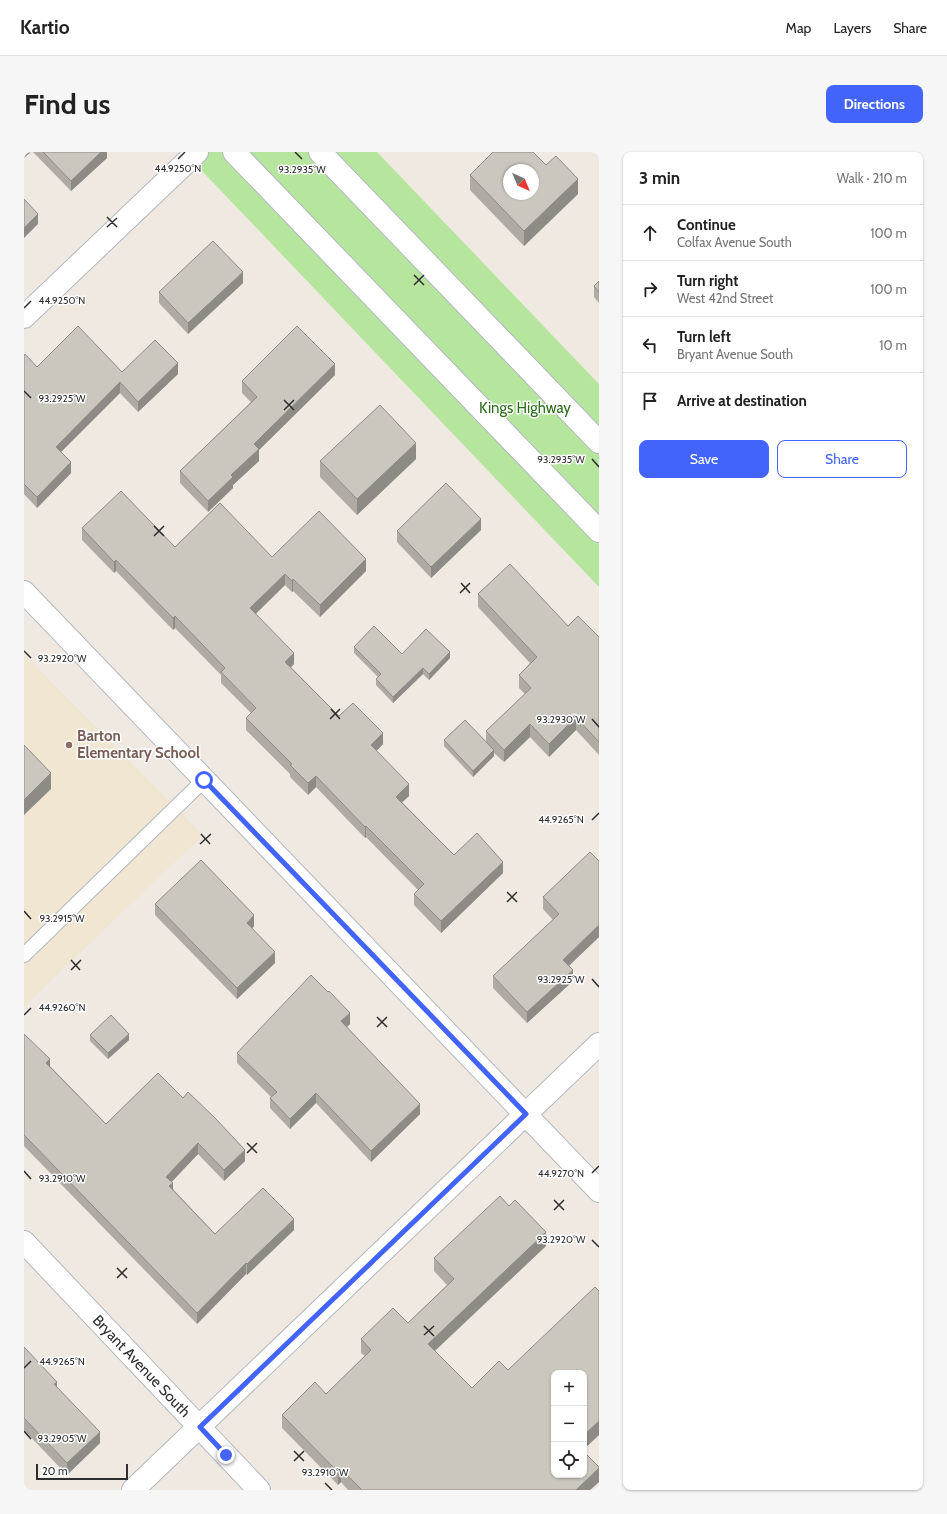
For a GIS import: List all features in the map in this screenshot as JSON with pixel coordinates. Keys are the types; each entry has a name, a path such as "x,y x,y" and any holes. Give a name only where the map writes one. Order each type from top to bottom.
{"street":[{"path":"24,317 197,152"},
{"path":"234,152 599,531"},
{"path":"320,152 599,442"},
{"path":"24,592 599,1191"},
{"path":"133,1490 599,1044"},
{"name":"Bryant Avenue South","path":"24,1242 259,1490"}],"lane":[{"path":"24,954 204,780"}],"shaded area":[{"name":"Barton Elementary School","path":"24,655 203,835 24,1006"}],"green space":[{"name":"Kings Highway","path":"184,152 377,152 599,384 599,587"}],"building":[{"path":"43,152 101,152 71,181"},
{"path":"493,152 533,152 546,165 556,156 578,179 524,231 470,175"},
{"path":"24,199 38,214 24,228"},
{"path":"213,241 243,272 188,323 159,292"},
{"path":"599,281 599,292 594,286"},
{"path":"78,326 122,372 155,340 178,363 138,402 120,382 56,447 71,462 37,497 24,484 24,356 25,354 37,367"},
{"path":"297,326 335,364 254,444 259,449 231,475 233,477 208,501 180,471 257,397 242,381"},
{"path":"380,405 416,443 357,499 320,461"},
{"path":"446,483 481,519 431,567 397,531"},
{"path":"121,491 175,547 220,503 272,557 319,511 366,559 320,605 293,579 292,581 285,574 250,608 294,653 285,662 339,716 353,703 383,733 371,745 409,784 396,797 454,855 477,833 503,862 441,921 414,894 424,884 366,826 365,827 316,776 308,783 290,765 292,764 246,718 256,708 221,672 225,668 175,616 173,618 116,560 114,562 82,528"},
{"path":"510,564 568,626 578,616 599,637 599,742 576,717 549,744 530,724 504,750 486,731 531,688 519,675 537,657 478,594"},
{"path":"374,626 402,654 426,629 450,652 429,674 423,668 393,697 376,679 381,674 354,647"},
{"path":"465,720 494,750 473,771 444,740"},
{"path":"24,745 51,773 24,800"},
{"path":"590,852 599,861 599,925 563,960 573,970 527,1012 493,976 559,914 543,897"},
{"path":"201,860 254,915 247,923 275,952 237,988 155,904"},
{"path":"311,975 350,1013 341,1021 420,1104 371,1151 316,1093 290,1119 270,1098 277,1092 237,1053"},
{"path":"111,1015 129,1034 108,1053 90,1035"},
{"path":"24,1034 50,1059 46,1063 106,1124 158,1073 183,1098 188,1092 215,1118 245,1150 224,1170 198,1143 166,1177 173,1183 169,1186 215,1234 263,1188 294,1219 247,1264 246,1263 197,1313 24,1135"},
{"path":"500,1196 509,1206 515,1200 546,1232 428,1344 472,1388 499,1361 508,1370 595,1287 599,1291 599,1421 587,1432 587,1370 551,1370 551,1478 587,1478 587,1455 599,1467 576,1490 362,1490 341,1469 338,1472 282,1415 315,1382 326,1394 371,1350 361,1339 393,1308 408,1323 454,1279 434,1258"},
{"path":"24,1347 57,1382 54,1384 100,1432 67,1463 24,1418"}],"place":[{"name":"Barton Elementary School","path":"69,745"}],"route":[{"path":"204,780 526,1114 200,1427 226,1455"}]}
